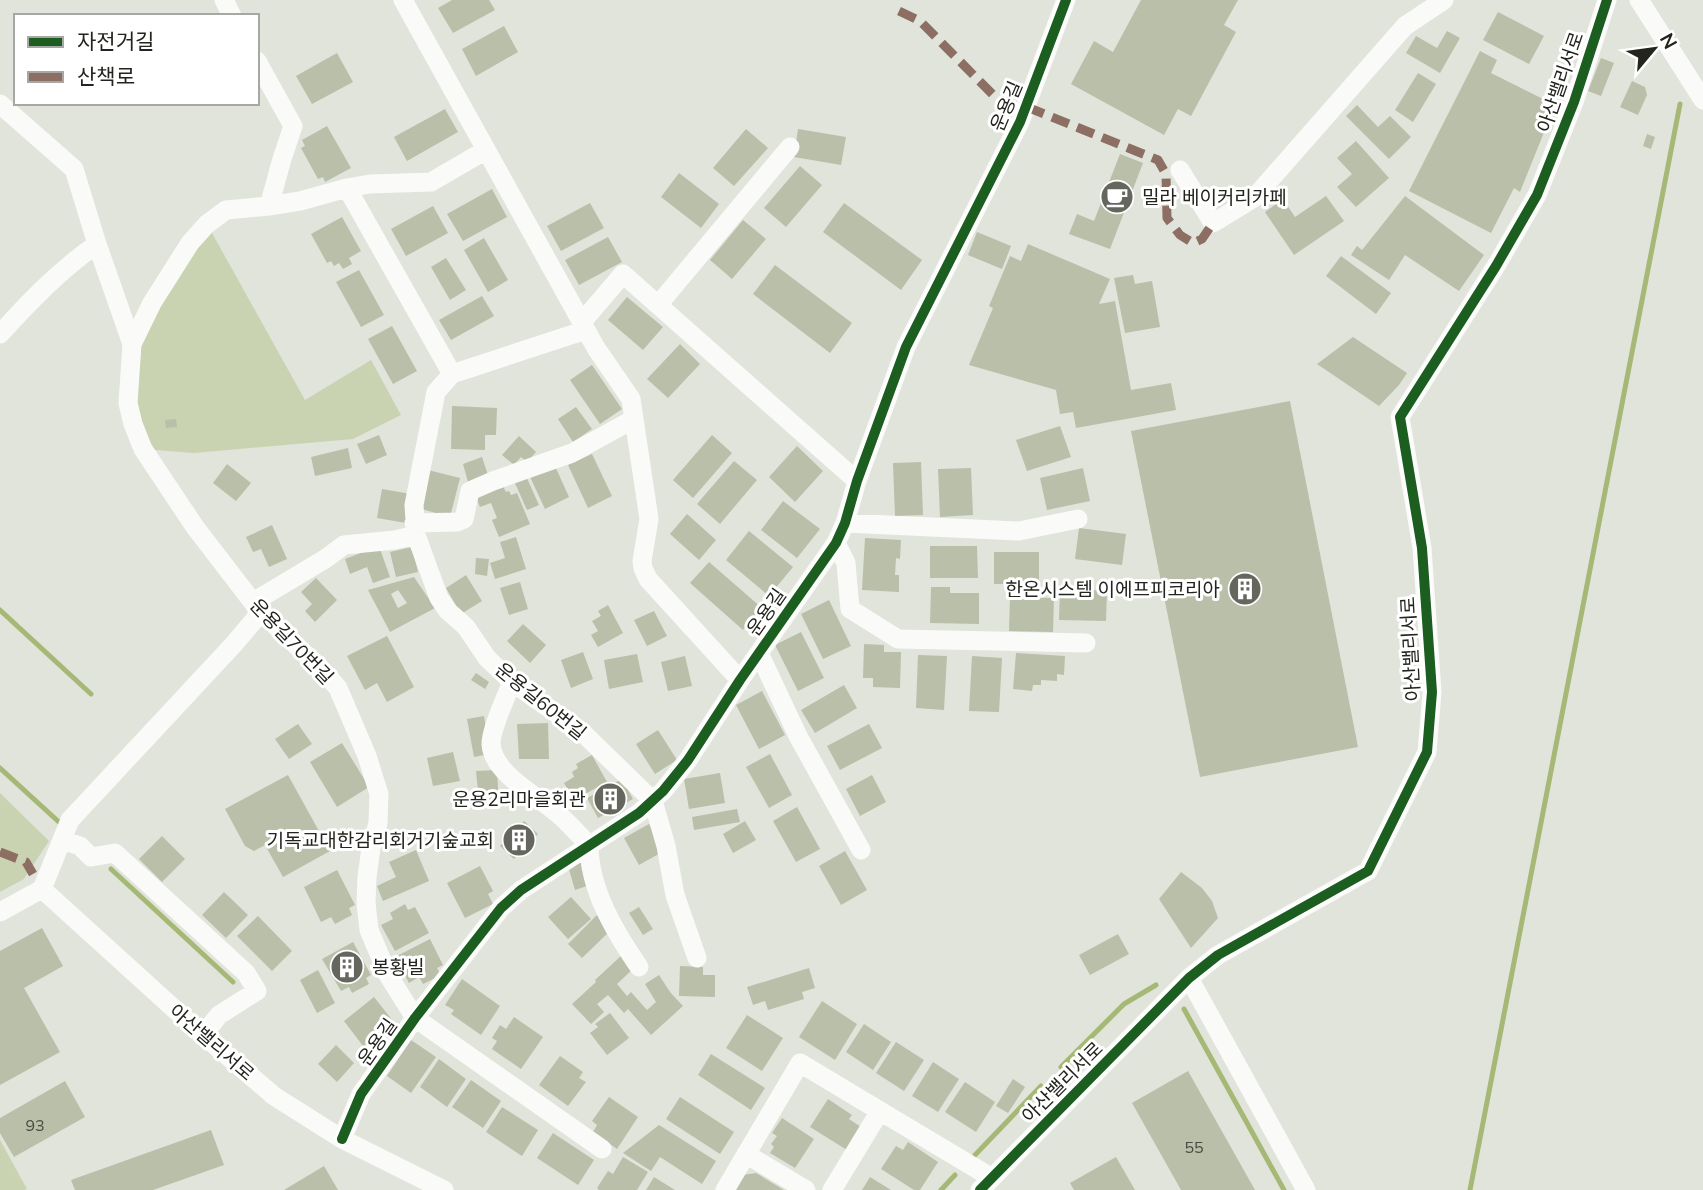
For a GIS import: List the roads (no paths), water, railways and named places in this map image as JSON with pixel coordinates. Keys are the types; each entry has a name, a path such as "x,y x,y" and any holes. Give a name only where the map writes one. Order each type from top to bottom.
{"street":[{"name":"운용길","path":"342,1139 361,1094 415,1018 501,908 521,890 653,801 688,760 740,680 836,543 906,347 1020,122 1066,0"},
{"path":"1180,170 1213,223 1254,198 1405,26 1444,0"},
{"name":"아산밸리서로","path":"986,1184 1189,978 1218,955 1368,872 1427,752 1432,692 1422,548 1400,417 1496,266 1537,195 1574,102 1606,0"},
{"path":"1639,0 1703,100"},
{"path":"405,1 596,348 631,399 649,519 642,561 648,579 740,680"},
{"path":"259,65 293,126 269,206"},
{"path":"1687,74 1703,119"},
{"path":"0,104 74,169 132,344"},
{"path":"659,305 790,147"},
{"path":"132,344 152,303 190,243 207,224 226,210 300,201 370,184 431,182 486,150"},
{"path":"347,188 452,374 584,326 624,274 857,481"},
{"path":"0,334 33,298 75,259 97,244"},
{"name":"운용길70번길","path":"132,344 128,403 143,449 195,527 258,609 338,688 367,756 379,794 378,823 371,848 366,902 369,930 388,975 415,1018 602,1149"},
{"name":"운용길60번길","path":"452,374 436,392 414,505 415,529 439,598 448,611 466,627 488,658 512,682 581,731 653,801 666,846 675,895 697,958"},
{"path":"0,912 42,889 71,820 234,644 256,618 260,598 344,545 395,540 415,529 464,519 470,492 572,453 634,419"},
{"path":"845,523 1019,531 1078,519"},
{"path":"836,543 846,563 850,609 898,639 1086,643"},
{"path":"759,653 798,736 861,850"},
{"path":"512,682 493,732 491,745 496,762 507,774 559,814 589,845 589,864 601,898 619,938 639,967"},
{"path":"62,840 80,846 91,857 115,853 246,973 257,991 219,1015 203,1035"},
{"name":"아산밸리서로","path":"42,889 274,1096 342,1139 444,1190"},
{"path":"1189,978 1306,1190"},
{"path":"725,1190 800,1063 880,1111 986,1184"},
{"path":"832,1190 880,1111"},
{"path":"746,1154 806,1190"}],"waterway":[{"path":"1470,1190 1680,104"},
{"path":"0,610 91,694"},
{"path":"0,768 60,823"},
{"path":"111,869 233,982"},
{"path":"1061,1067 1124,1004 1156,985"},
{"path":"1184,1009 1284,1190"},
{"path":"975,1155 1041,1086"},
{"path":"941,1190 955,1175"}],"place":[{"name":"밀라 베이커리카페","path":"1117,197"},
{"name":"한온시스템 이에프피코리아","path":"1245,589"},
{"name":"운용2리마을회관","path":"610,799"},
{"name":"기독교대한감리회거기숲교회","path":"519,840"},
{"name":"봉황빌","path":"347,967"}]}
